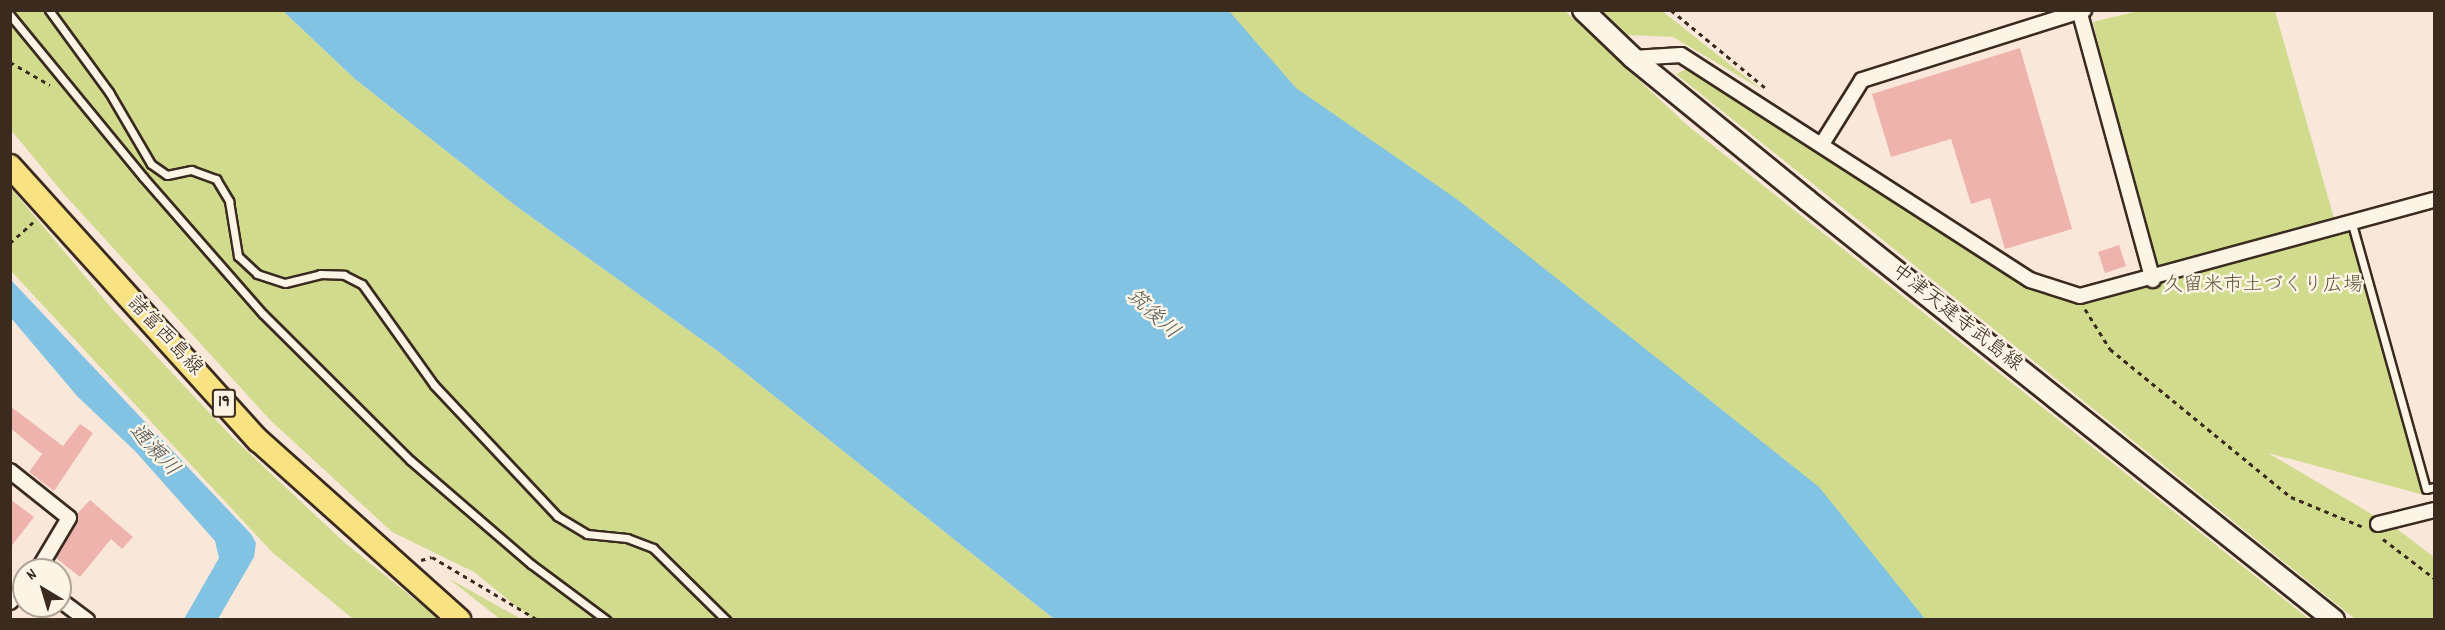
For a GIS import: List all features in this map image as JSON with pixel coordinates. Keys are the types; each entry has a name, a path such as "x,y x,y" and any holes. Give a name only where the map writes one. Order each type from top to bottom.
{"main road":[{"name":"中津天建寺武島線","path":"1583,10 1634,58 2334,620"},
{"name":"諸富西島線","path":"10,166 46,210 258,440 406,576 459,620"}],"street":[{"path":"1822,144 1862,80 2081,11 2153,280"},
{"path":"1634,58 1681,55 2030,280 2080,296 2153,280 2434,201"},
{"path":"10,471 69,518 45,558"},
{"path":"2377,529 2434,510"},
{"path":"72,609 87,620"}],"lane":[{"path":"49,10 109,92 151,164 167,175 192,170 216,179 230,201 238,256 257,274 285,283 320,274 344,276 362,284 434,385 557,516 587,534 627,538 653,548 726,620"},
{"path":"10,15 78,92 142,177 263,314 410,460 531,564 606,620"},
{"path":"2352,224 2426,489 2434,487"}],"path":[{"path":"1671,10 1767,89"},
{"path":"10,62 43,83 78,92"},
{"path":"10,243 46,210"},
{"path":"2080,296 2091,323 2110,349 2290,497 2366,528 2377,529 2434,578"},
{"path":"406,576 418,561 432,557 538,620"}],"green space":[{"path":"10,11 283,11 355,79 516,206 719,352 1054,619 532,619 474,572 392,532 271,421 63,193 11,130"},
{"path":"1183,11 1565,11 1687,125 2309,619 1902,619"},
{"path":"1603,11 1662,11 1761,89 1673,37 1628,35"},
{"name":"久留米市土づくり広場","path":"2138,11 2275,11 2334,218 2350,234 2424,495 2268,453 2397,529 2434,557 2434,619 2355,619 1676,74 1692,66 2024,287 2087,304 2155,285 2093,22"},
{"path":"11,188 114,311 232,437 344,542 439,619 353,619 272,552 11,271"},
{"path":"448,578 521,619 500,619"}],"water":[{"name":"筑後川","path":"283,11 1229,11 1296,88 1458,200 1819,487 1925,619 1054,619 719,352 516,206 355,79"},
{"name":"通瀬川","path":"11,280 251,534 256,543 254,557 218,619 184,619 219,558 215,541 135,451 77,396 11,318"}],"building":[{"path":"2020,48 2072,229 2005,249 1990,198 1971,204 1951,139 1891,157 1872,94"},
{"path":"2119,245 2126,266 2105,273 2098,252"},
{"path":"10,406 63,446 80,424 93,433 54,491 29,472 42,454 10,428"},
{"path":"10,499 34,517 10,548"},
{"path":"90,500 133,537 122,549 111,539 80,577 72,571 72,558 56,558 78,522 77,514"}]}
